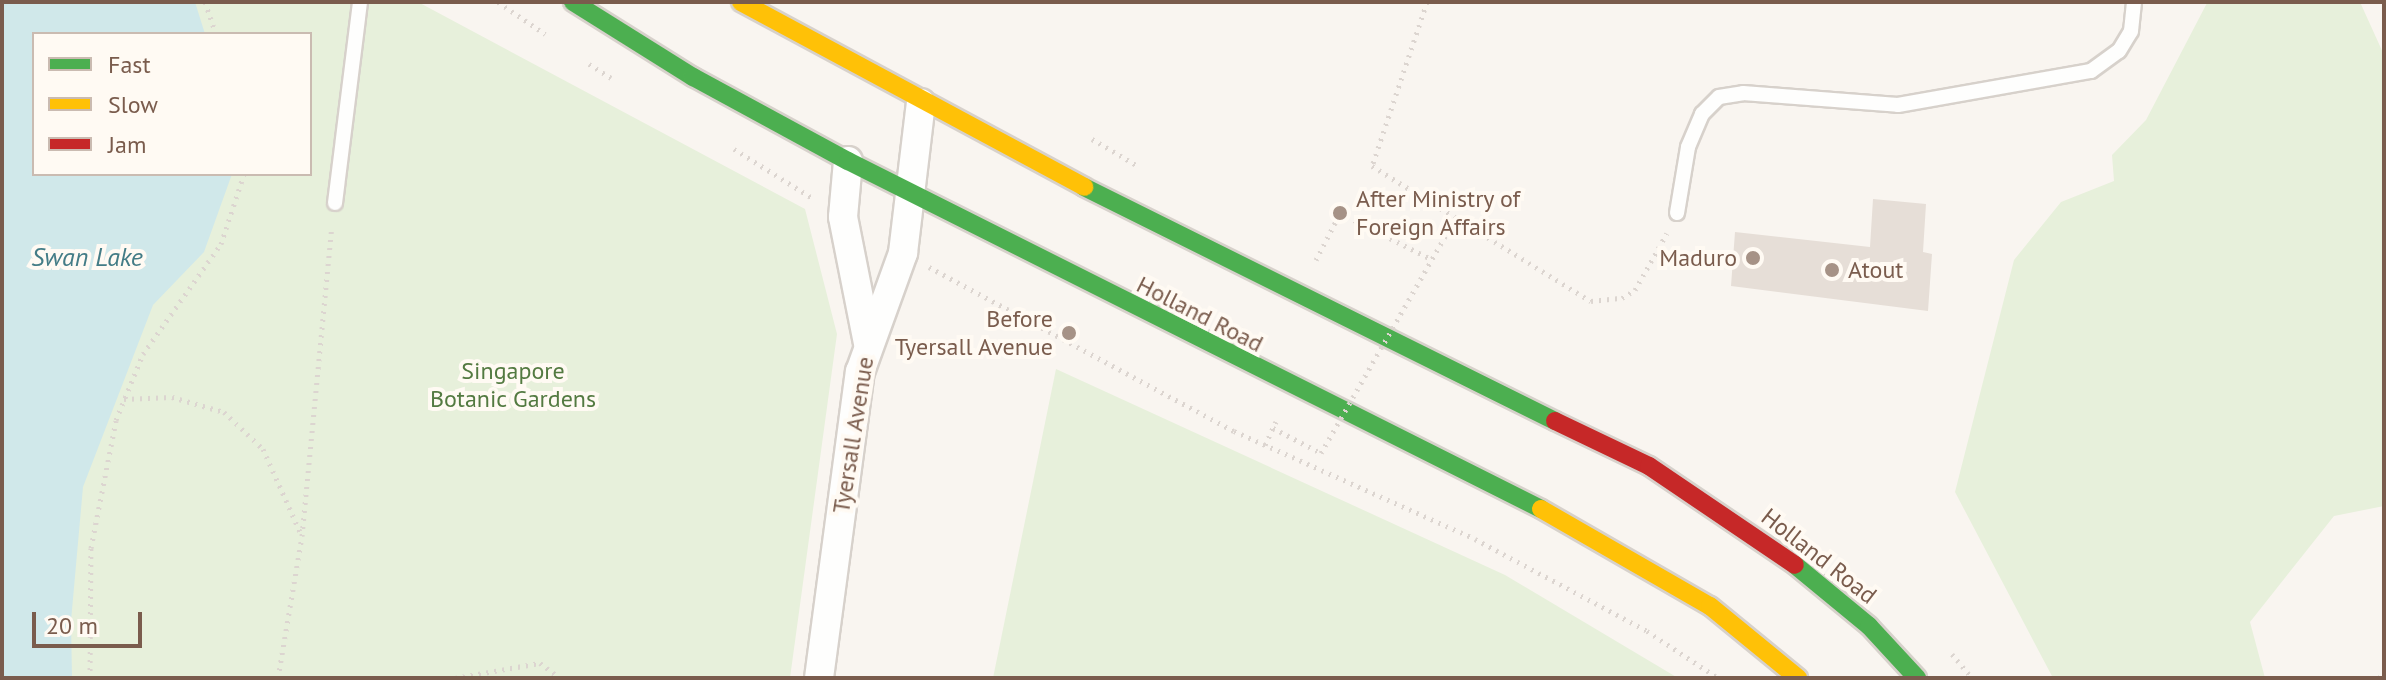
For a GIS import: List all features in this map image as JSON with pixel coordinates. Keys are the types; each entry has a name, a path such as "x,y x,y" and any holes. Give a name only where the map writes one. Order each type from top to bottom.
{"main road":[{"name":"Holland Road","path":"573,2 680,69 848,161 1199,341 1603,540 1710,606 1798,678"},
{"name":"Holland Road","path":"741,2 921,103 1298,296 1649,466 1766,541 1869,626 1917,678"}],"street":[{"name":"Tyersall Avenue","path":"819,678 868,343 903,253 907,190 921,103"},
{"path":"848,161 843,217 868,343"}],"lane":[{"path":"335,203 360,2"},
{"path":"1677,213 1688,147 1702,114 1719,97 1743,93 1898,105 2091,71 2119,51 2131,31 2134,2"}],"path":[{"path":"205,2 215,32"},
{"path":"498,2 549,36"},
{"path":"1427,2 1372,166 1577,296 1606,302 1622,298 1645,278 1677,213"},
{"path":"586,62 627,87"},
{"path":"723,142 843,217"},
{"path":"90,678 91,548 124,399 143,354 221,244 243,176"},
{"path":"278,678 302,536 335,203"},
{"path":"1298,296 1340,213 1431,259"},
{"path":"1265,445 1273,428 1321,453 1455,219"},
{"path":"903,253 1265,445 1475,539 1647,631 1718,678"},
{"path":"124,399 172,397 224,412 263,449 302,536"},
{"path":"455,678 540,663 560,678"},
{"path":"2379,678 2384,673"}],"green space":[{"name":"Singapore Botanic Gardens","path":"2,2 418,2 805,209 837,334 790,678 2,678"},
{"path":"2360,2 2384,55 2384,506 2334,516 2250,622 2265,678 2053,678 1955,492 2014,260 2061,202 2114,181 2112,155 2146,120 2207,3"},
{"path":"1056,369 1505,575 1678,678 993,678"}],"water":[{"name":"Swan Lake","path":"2,2 195,2 204,32 32,32 32,176 231,176 204,252 153,305 83,487 71,621 72,678 2,678"}],"building":[{"name":"Atout","path":"1873,199 1926,204 1923,252 1932,254 1928,311 1731,286 1735,232 1870,247"}],"traffic: fast":[{"path":"573,2 693,77 848,161 1541,509"},
{"path":"1084,187 1555,421"},
{"path":"1795,565 1869,626 1917,678"}],"traffic: slow":[{"path":"741,2 1084,187"},
{"path":"1541,509 1710,606 1798,678"}],"traffic: jam":[{"path":"1555,421 1649,466 1795,565"}],"place":[{"name":"After Ministry of Foreign Affairs","path":"1340,213"},
{"name":"Maduro","path":"1753,258"},
{"name":"Atout","path":"1832,270"},
{"name":"Before Tyersall Avenue","path":"1069,333"}]}
